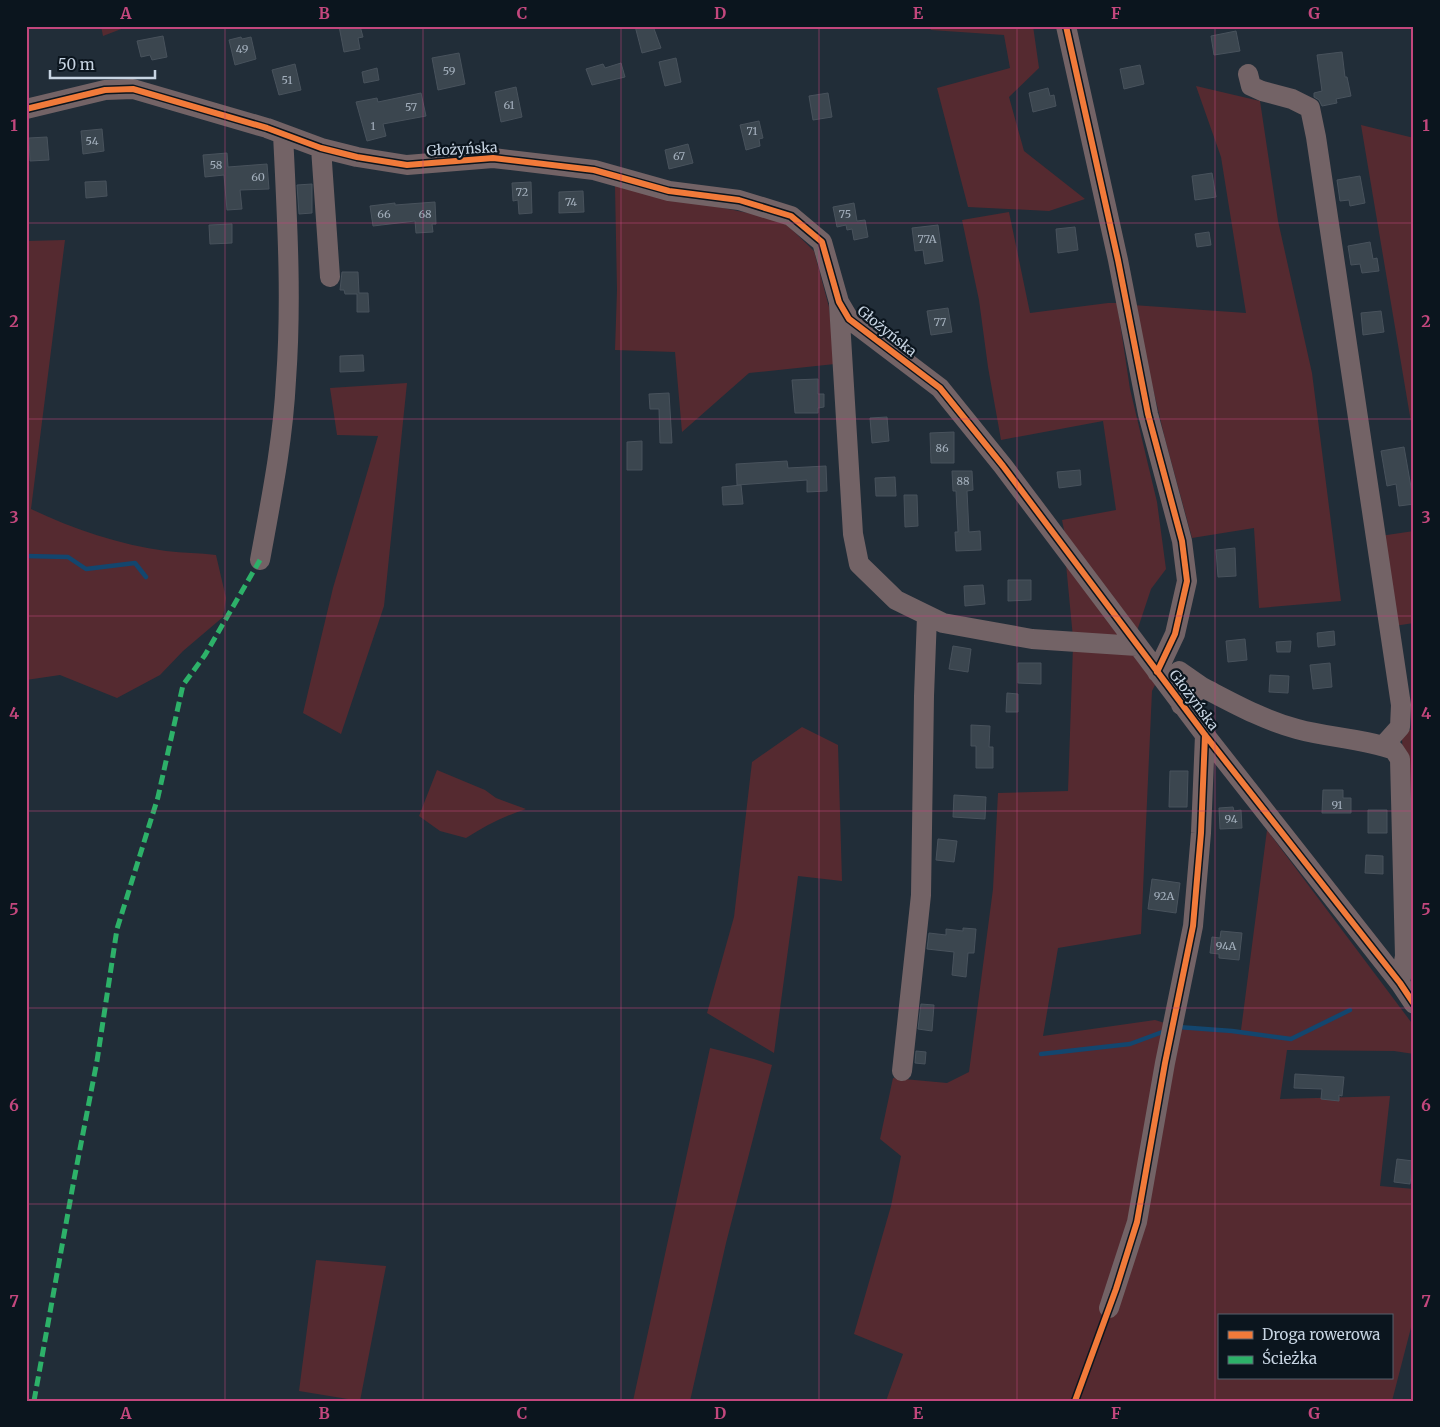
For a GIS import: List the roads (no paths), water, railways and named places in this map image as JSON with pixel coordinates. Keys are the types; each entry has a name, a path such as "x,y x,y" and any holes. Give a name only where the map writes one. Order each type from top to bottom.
{"street":[{"path":"1066,26 1118,260 1148,414 1182,541 1187,581 1175,634 1157,672"},
{"path":"1248,74 1252,86 1262,91 1292,99 1310,108 1316,137 1401,705 1400,727 1383,746"},
{"name":"Głożyńska","path":"26,109 105,90 133,89 206,109 321,148 356,157 407,165 493,158 594,170 668,191 739,200 791,216 822,242 839,302 849,319 940,388 1002,466 1205,736 1400,983 1414,1004"},
{"path":"260,560 278,460 286,380 288,241 283,134"},
{"path":"321,148 330,277"},
{"path":"839,302 840,350 853,534 859,564 896,600 943,623 1032,639 1137,646"},
{"path":"902,1071 921,895 927,616"},
{"path":"1179,671 1202,687 1255,715 1298,729 1355,739 1394,750 1400,759 1405,956 1400,983"},
{"path":"1181,704 1202,687"},
{"path":"1109,1308 1137,1222 1165,1063 1193,926 1201,833 1205,736"}],"waterway":[{"path":"26,556 68,557 86,569 135,563 146,577"},
{"path":"1178,1027 1232,1031 1291,1039 1350,1010"},
{"path":"1041,1054 1130,1044 1165,1031"}]}
